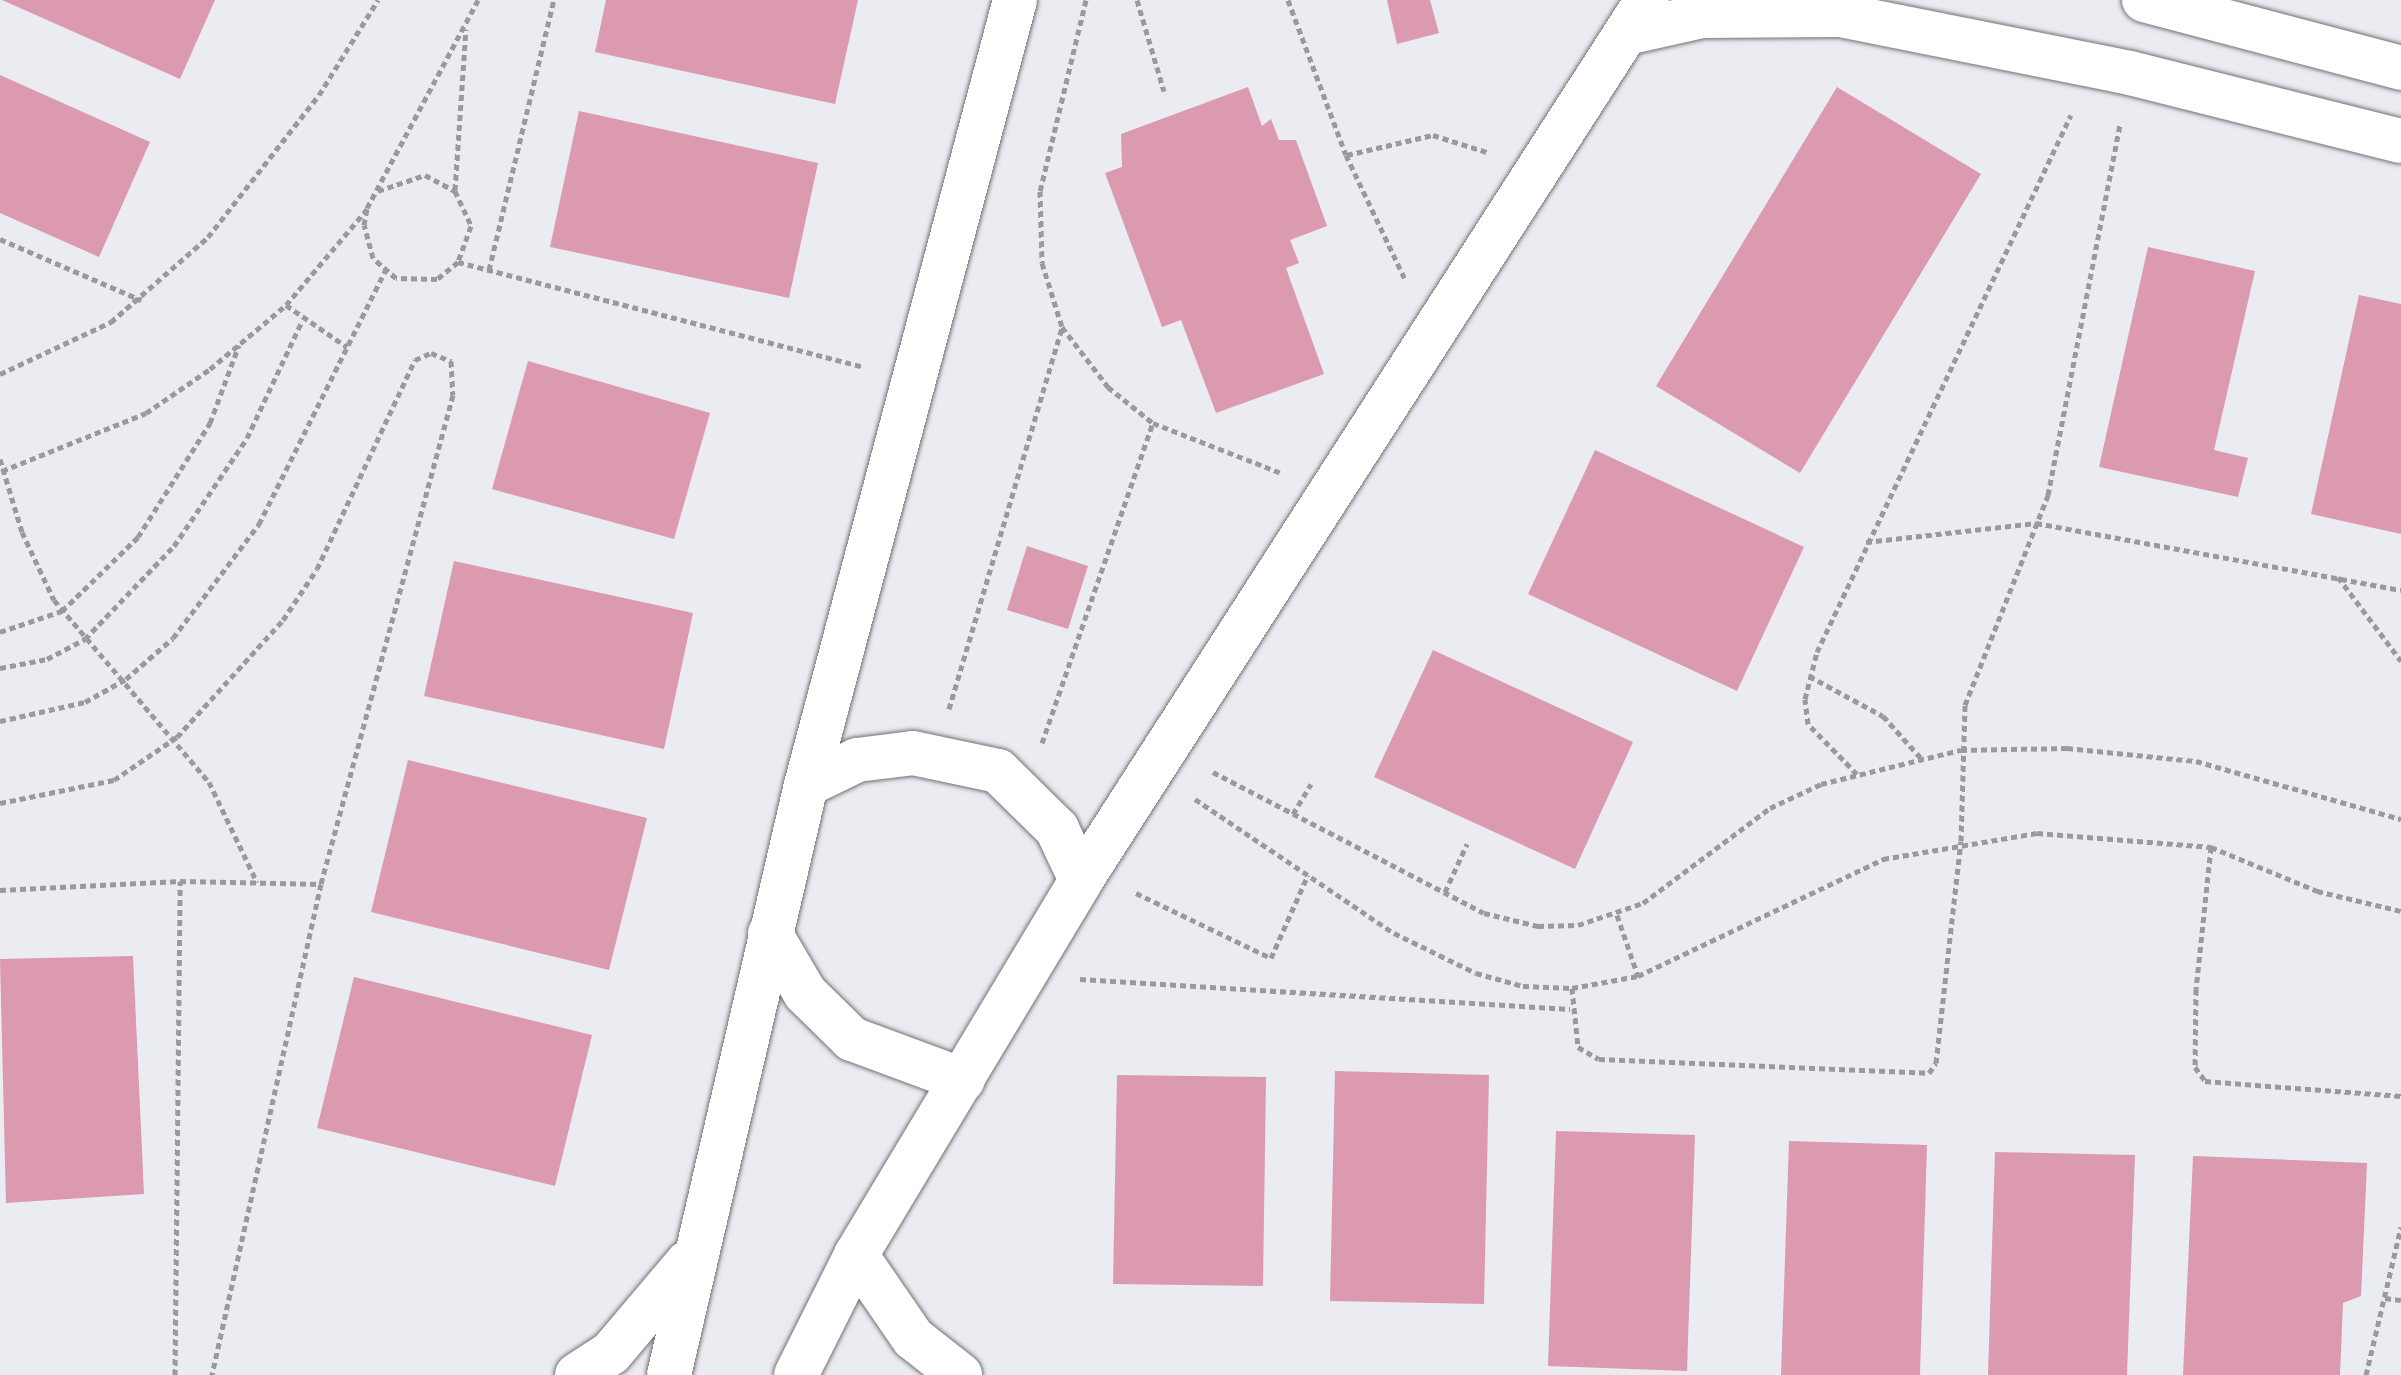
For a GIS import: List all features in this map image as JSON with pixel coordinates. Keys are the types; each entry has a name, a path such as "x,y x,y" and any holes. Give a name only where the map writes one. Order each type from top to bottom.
{"street":[{"path":"669,1375 693,1254 806,785 1015,0"},
{"path":"2144,0 2401,68"},
{"path":"796,1375 856,1255 1085,875 1327,490 1636,17 1838,8 2401,141"},
{"path":"806,785 857,760 935,756 998,771 1025,791 1057,829 1085,875"},
{"path":"770,933 805,993 852,1039 963,1080"},
{"path":"577,1375 611,1353 693,1254"},
{"path":"856,1255 913,1338 960,1375"}],"path":[{"path":"0,374 81,341 142,301 208,237 319,95 378,0"},
{"path":"1,471 146,413 286,305 378,191 478,0"},
{"path":"489,270 554,0"},
{"path":"1086,0 1040,191 1042,263 1062,327 1108,387 1153,423 1327,490"},
{"path":"1137,0 1164,91"},
{"path":"1288,0 1346,155 1430,330"},
{"path":"367,208 365,242 385,271 423,281 458,262 471,226 455,191 467,23"},
{"path":"1857,775 1808,724 1809,676 1865,542 2093,67"},
{"path":"1572,988 1570,1009 1578,1047 1599,1059 1929,1073 1940,1042 1961,841 1961,750 1973,679 2036,523 2119,132"},
{"path":"1346,155 1433,135 1486,150 1531,180"},
{"path":"378,191 416,175 455,191"},
{"path":"0,239 142,301"},
{"path":"458,262 913,380"},
{"path":"0,721 46,715 126,679 173,638 259,524 385,271"},
{"path":"286,305 302,321 347,347"},
{"path":"0,668 47,659 85,639 213,493 259,415 302,321"},
{"path":"935,756 1062,327"},
{"path":"0,632 62,611 108,570 167,496 210,423 239,343"},
{"path":"0,803 114,780 177,737 283,620 317,569 415,360 431,353 451,361 453,395 321,884 212,1375"},
{"path":"1025,791 1153,423"},
{"path":"0,459 1,471 34,562 62,611 177,737 209,782 257,882"},
{"path":"1865,542 2036,523 2401,590"},
{"path":"2337,576 2401,661"},
{"path":"1809,676 1872,707 1921,758"},
{"path":"1159,759 1293,815 1484,913 1538,926 1617,915 1667,888 1770,808 1857,775 1961,750 2067,748 2196,761 2401,819"},
{"path":"1159,759 1308,875 1394,933 1476,973 1572,988 1638,976 1883,859 1961,841 2097,834 2211,847 2317,891 2401,911"},
{"path":"1293,815 1311,784"},
{"path":"1445,892 1467,844"},
{"path":"2211,847 2196,989 2195,1067 2205,1081 2401,1096"},
{"path":"1085,875 1271,958 1308,875"},
{"path":"0,890 180,881 321,884"},
{"path":"175,1375 180,881"},
{"path":"1617,915 1638,976"},
{"path":"1024,975 1570,1009"},
{"path":"2366,1375 2401,1227"},
{"path":"2385,1298 2401,1300"}],"building":[{"path":"2,0 215,0 180,79"},
{"path":"606,0 858,0 835,104 595,52"},
{"path":"1387,0 1430,0 1439,33 1397,44"},
{"path":"0,75 150,142 99,257 0,213"},
{"path":"1248,87 1262,126 1271,119 1279,140 1296,140 1327,226 1290,240 1299,263 1286,268 1324,374 1216,413 1181,320 1162,327 1105,173 1122,167 1121,134"},
{"path":"1837,87 1981,174 1800,473 1656,386"},
{"path":"579,111 818,163 789,298 550,247"},
{"path":"2148,247 2255,271 2214,450 2248,458 2238,497 2099,467"},
{"path":"2359,295 2401,304 2401,534 2311,514"},
{"path":"528,361 710,413 674,539 492,489"},
{"path":"1595,450 1804,547 1737,691 1528,594"},
{"path":"1027,546 1088,566 1068,629 1007,610"},
{"path":"454,561 693,613 664,749 424,696"},
{"path":"1433,650 1633,742 1575,869 1374,777"},
{"path":"408,760 647,818 609,970 371,912"},
{"path":"133,956 144,1194 6,1203 0,959"},
{"path":"354,977 592,1035 555,1186 317,1128"},
{"path":"1335,1071 1489,1075 1484,1304 1330,1301"},
{"path":"1117,1075 1266,1077 1263,1286 1113,1284"},
{"path":"1556,1131 1695,1135 1687,1371 1548,1366"},
{"path":"1789,1141 1927,1145 1920,1375 1781,1375"},
{"path":"1995,1152 2135,1155 2127,1375 1988,1375"},
{"path":"2193,1156 2367,1163 2361,1296 2343,1303 2340,1375 2183,1375"}]}
